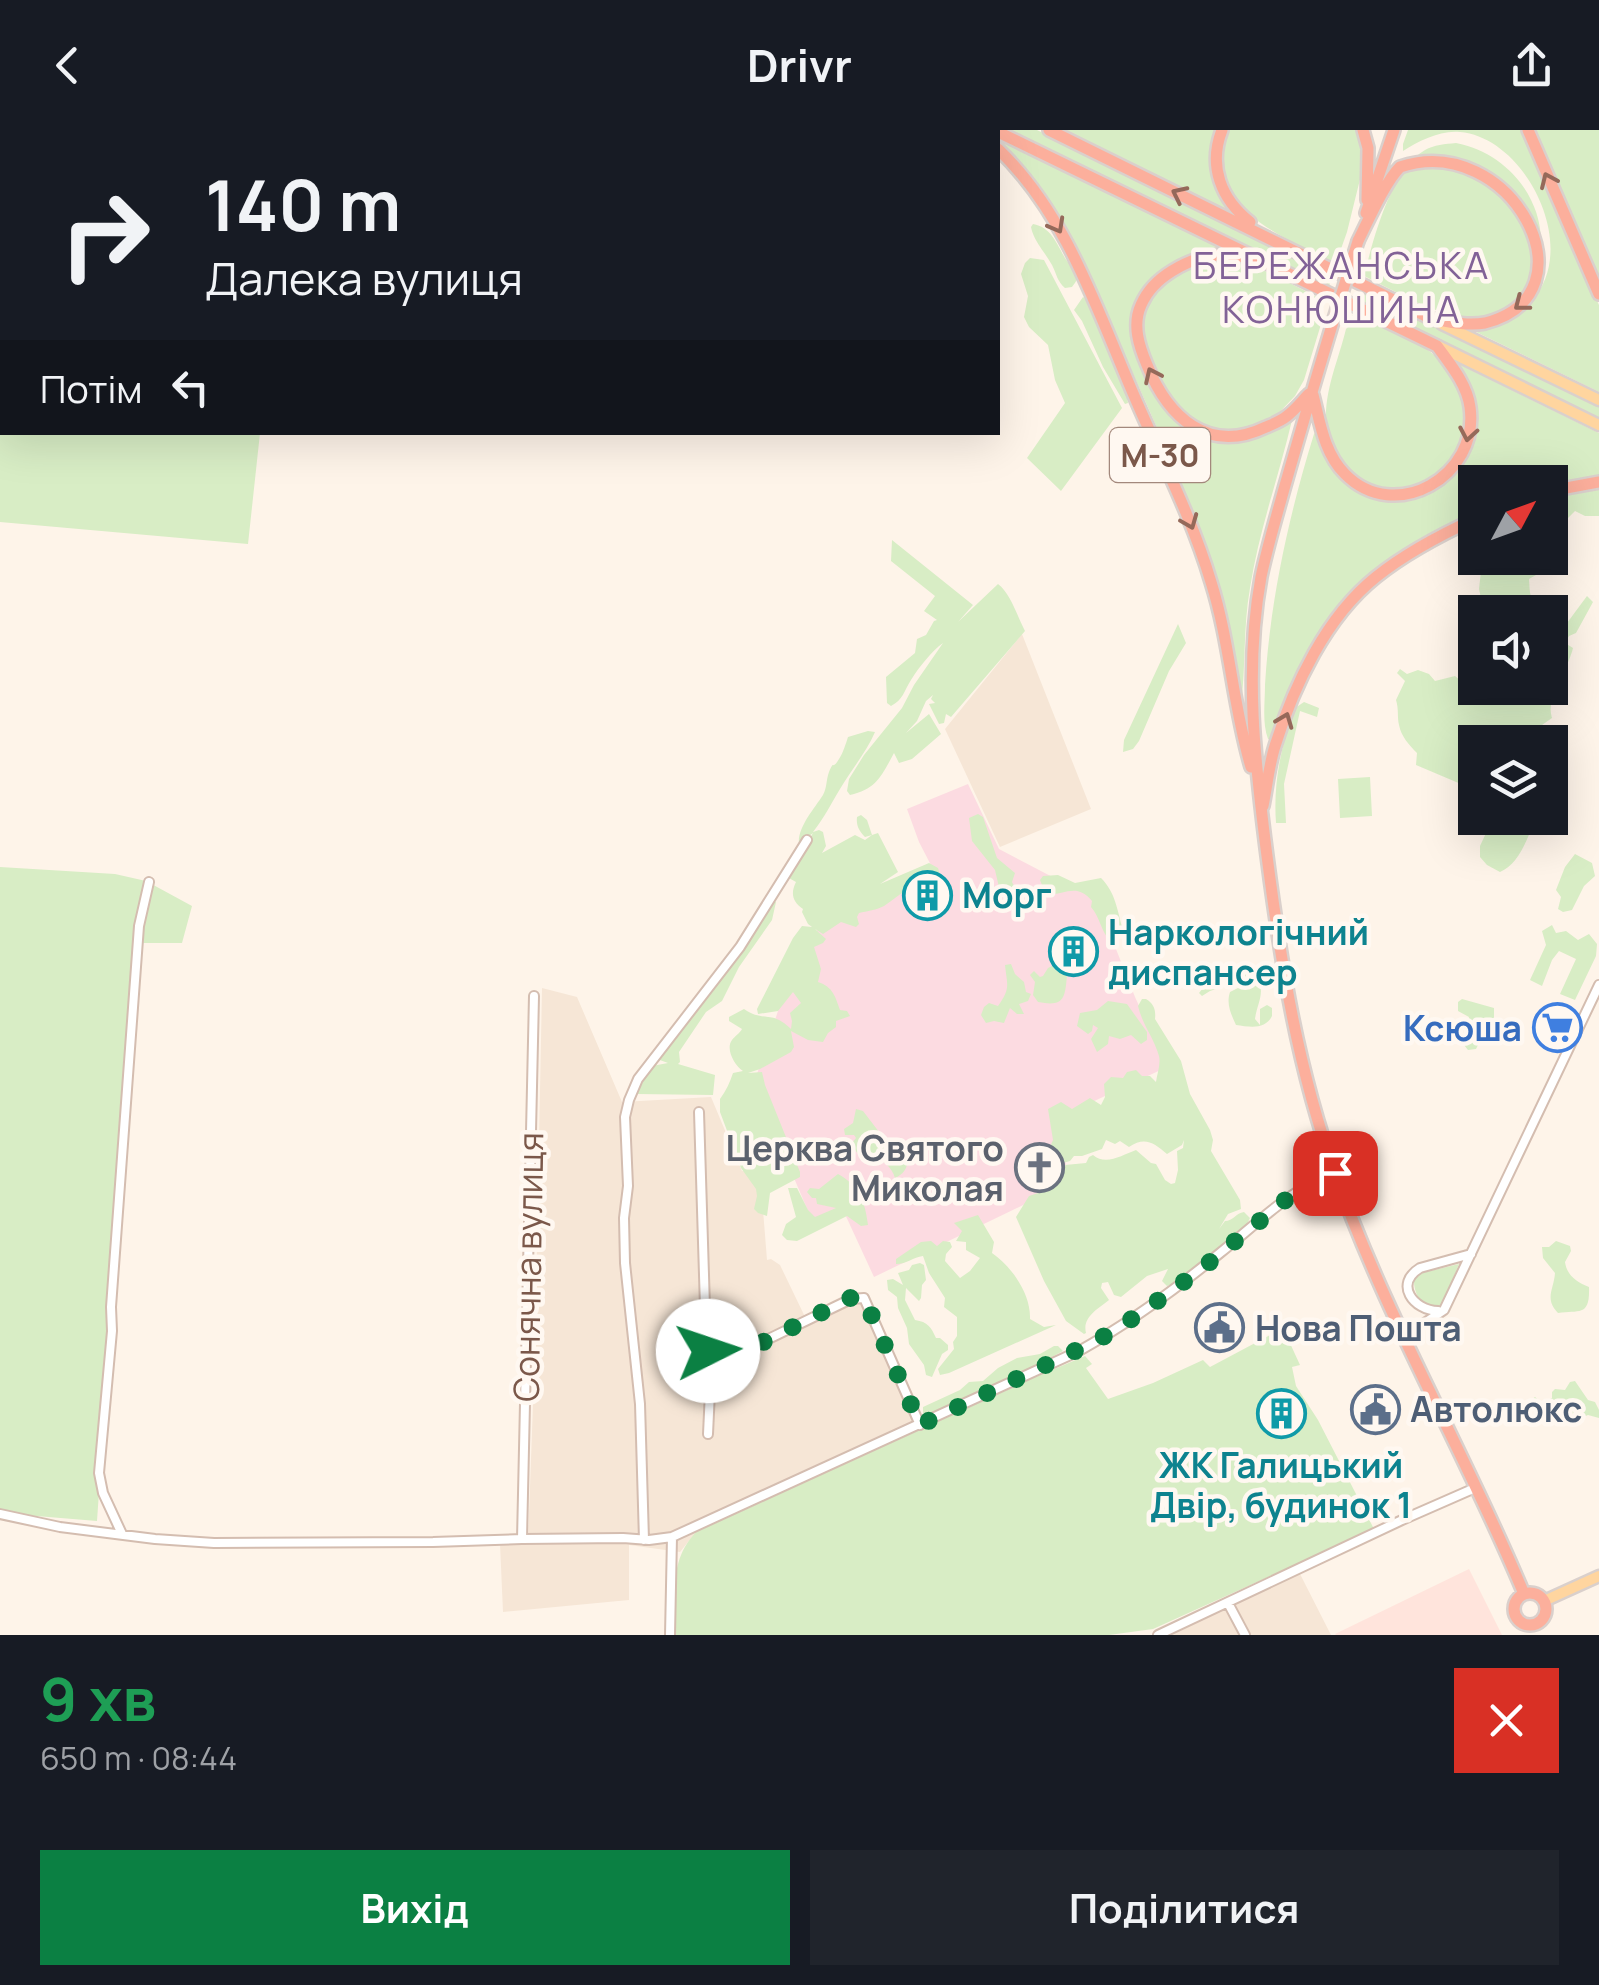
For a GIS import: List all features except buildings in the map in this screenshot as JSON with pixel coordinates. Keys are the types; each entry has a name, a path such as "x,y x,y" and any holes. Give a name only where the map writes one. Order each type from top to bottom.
{"highway":[{"path":"1049,130 1432,319 1473,324 1516,311 1538,289 1549,252"},
{"path":"1222,130 1215,156 1216,174 1242,216 1269,238"},
{"path":"1363,130 1368,148 1366,211"},
{"path":"1358,241 1394,130"},
{"path":"1528,130 1599,294"},
{"path":"1000,133 1437,346 1465,390 1470,404 1470,434 1461,458 1442,478 1414,492 1385,494 1346,475 1326,446 1312,391"},
{"name":"М-30","path":"1422,148 1396,170 1358,241 1261,577 1251,702 1258,788 1292,1021 1335,1173 1524,1594 1516,1602 1516,1614 1525,1624 1538,1622 1544,1635"},
{"name":"М-30","path":"1000,151 1038,194 1054,219 1112,341 1186,514 1212,585 1244,742 1258,788"},
{"path":"1258,260 1213,254 1163,276 1150,290 1140,306 1138,340 1154,382 1182,420 1202,432 1221,436 1241,436 1286,417 1312,391"},
{"path":"1568,487 1599,482"},
{"path":"1261,815 1284,720 1303,674 1337,621 1374,579 1458,528"},
{"path":"1524,1594 1538,1594 1544,1601 1546,1611 1538,1622"}],"main road":[{"path":"1432,319 1599,400"},
{"path":"1437,346 1599,425"},
{"path":"1544,1601 1599,1576"}],"street":[{"path":"644,1540 640,1404 625,1264 625,1117 638,1079 740,947 807,840"},
{"path":"122,1534 99,1474 140,926 149,882"},
{"path":"1405,1336 1444,1310 1599,985"},
{"name":"Сонячна вулиця","path":"522,1538 534,996"},
{"path":"699,1112 708,1351 714,1359 728,1360 850,1298 864,1298 920,1425"},
{"path":"0,1514 60,1527 214,1544 672,1537 1098,1340 1188,1278 1300,1188 1335,1173"},
{"path":"1444,1310 1421,1308 1412,1299 1410,1279 1420,1268 1471,1254"},
{"path":"708,1434 710,1370 714,1359"},
{"path":"1158,1635 1475,1488"},
{"path":"670,1635 672,1537"},
{"path":"1228,1603 1244,1635"}],"shaded area":[{"path":"1022,634 1091,809 1000,847 945,729"},
{"path":"968,784 999,849 1062,882 1086,885 1167,1067 1058,1118 1069,1183 874,1277 844,1212 813,1223 754,1083 788,981 811,935 840,913 934,871 907,809"},
{"path":"542,988 577,997 622,1102 711,1097 742,1171 760,1172 767,1260 780,1265 807,1321 851,1299 864,1298 925,1427 696,1532 680,1552 629,1545 629,1600 503,1612 500,1544 528,1542"},
{"path":"1469,1569 1502,1635 1335,1634"},
{"path":"1299,1572 1331,1635 1166,1635"}],"green space":[{"path":"1006,130 1037,130 1333,275 1328,289"},
{"path":"1065,130 1218,130 1214,148 1233,213"},
{"path":"1226,130 1360,130 1365,159 1336,263 1263,225 1233,197 1223,180 1220,162"},
{"path":"1408,130 1524,130 1541,178 1599,305 1599,392 1470,329 1519,310 1532,300 1545,278 1550,253 1548,226 1525,174 1484,139 1460,132 1437,134 1403,151"},
{"path":"1535,130 1599,130 1599,276 1560,192"},
{"path":"1000,141 1221,248 1192,254 1171,264 1137,305 1152,384 1214,439 1292,420 1254,566 1246,617 1241,705 1216,576 1150,412 1095,289 1037,187"},
{"path":"1456,143 1479,150 1516,177 1538,217 1539,261 1530,284 1506,308 1481,316 1445,313 1364,276 1385,207 1402,173 1425,150"},
{"path":"1033,224 1049,232 1075,270 1077,278 1072,287 1065,288 1059,280 1035,237"},
{"path":"1030,258 1044,260 1122,408 1061,491 1027,458 1065,403 1055,380 1048,345 1024,317 1028,296 1021,274"},
{"path":"1233,259 1325,301 1304,380 1295,396 1272,420 1227,433 1194,423 1166,395 1143,331 1145,308 1157,287 1191,263"},
{"path":"1361,288 1599,405 1599,420 1356,302"},
{"path":"1083,297 1090,302 1103,331 1128,403 1125,404 1103,367 1074,310"},
{"path":"1354,312 1427,349 1460,391 1467,422 1459,450 1441,472 1417,485 1390,489 1363,482 1342,462 1331,442 1326,419 1328,396"},
{"path":"1453,361 1599,433 1599,476 1568,481 1568,465 1460,465 1467,457 1475,432 1474,406"},
{"path":"1317,430 1327,457 1380,496 1448,478 1458,467 1458,520 1438,531 1337,613 1274,736 1268,739 1264,706 1271,621 1296,495 1314,434"},
{"path":"0,435 260,435 248,544 0,522"},
{"path":"1599,484 1599,516 1575,511 1568,518 1568,490"},
{"path":"892,540 973,605 958,622 998,584 1025,631 951,717 946,714 944,723 939,724 929,704 935,703 933,695 906,733 929,714 941,734 912,759 899,763 894,753 873,785 850,795 849,779 902,708 943,643 922,665 898,701 891,706 887,703 886,677 915,653 917,639 926,635 937,620 924,611 935,596 891,561"},
{"path":"1481,575 1536,575 1529,579 1531,595 1480,595"},
{"path":"1587,596 1593,602 1576,633 1568,638 1568,622"},
{"path":"1178,624 1186,643 1169,671 1139,741 1133,749 1123,752 1124,740"},
{"path":"1400,669 1407,674 1418,670 1435,681 1455,676 1458,705 1552,705 1552,718 1542,725 1458,725 1458,783 1416,765 1417,753 1400,729 1396,700 1405,681 1397,673"},
{"path":"1304,702 1319,708 1317,717 1300,711 1284,784 1286,823 1276,823 1282,750 1295,708"},
{"path":"875,732 813,832 823,832 826,846 822,853 855,835 865,840 878,833 898,872 880,884 929,863 938,868 950,904 945,909 929,881 881,907 859,913 856,927 841,922 823,934 815,929 826,939 814,947 821,969 818,982 830,989 840,1010 850,1016 836,1021 836,1027 823,1042 791,1031 791,1052 748,1073 762,1072 800,1172 800,1177 770,1193 767,1216 754,1209 756,1189 741,1168 720,1112 720,1099 733,1073 743,1071 730,1052 732,1040 742,1029 729,1017 744,1009 757,1015 778,1019 791,1029 790,1013 801,1003 793,992 778,1011 758,1014 757,1009 793,938 802,926 812,927 794,897 796,882 787,877 813,833 799,844 803,825 823,795 828,775 848,737"},
{"path":"1370,777 1372,816 1340,818 1338,779"},
{"path":"978,814 983,817 997,858 1015,873 1012,882 1016,890 1009,898 1001,896 995,870 972,841 969,818"},
{"path":"861,815 867,820 872,835 863,835 857,817"},
{"path":"1485,835 1529,835 1517,858 1500,872 1480,857"},
{"path":"1575,854 1592,863 1595,876 1584,886 1572,910 1563,912 1558,909 1561,897 1556,890"},
{"path":"0,867 115,874 146,881 192,906 182,943 137,943 97,1521 0,1513"},
{"path":"1058,875 1075,883 1101,878 1113,896 1123,930 1117,939 1111,942 1091,907 1092,901 1081,892 1046,895 1040,880 1043,876"},
{"path":"773,900 776,902 772,920 739,967 722,1001 706,1012 679,1052 678,1064 715,1075 713,1095 636,1094 652,1066 668,1063 657,1059 728,969 736,951"},
{"path":"1552,925 1556,933 1566,931 1578,940 1589,934 1597,944 1596,956 1575,1000 1560,994 1576,959 1559,951 1542,986 1530,980 1546,945 1542,931"},
{"path":"1058,963 1067,975 1062,999 1038,1002 1030,975 1034,971 1043,976"},
{"path":"1011,964 1026,992 1031,994 1028,1001 1019,1004 1024,1014 1010,1008 1004,1023 986,1023 981,1015 984,1007 989,1003 998,1006 1002,1000 1007,986 1005,965"},
{"path":"1238,970 1257,977 1260,983 1255,1019 1260,1025 1260,1009 1267,1005 1272,1008 1272,1016 1261,1026 1236,1025 1229,996 1241,983 1202,996 1199,993 1203,988 1201,981"},
{"path":"1142,999 1153,1005 1155,1019 1181,1061 1190,1094 1210,1130 1211,1151 1240,1200 1241,1209 1228,1214 1219,1229 1241,1213 1250,1218 1241,1236 1182,1280 1167,1286 1162,1281 1168,1269 1147,1276 1121,1297 1114,1295 1108,1282 1102,1283 1109,1300 1089,1318 1084,1334 1066,1321 1016,1217 1029,1196 1047,1190 1065,1165 1086,1163 1093,1155 1109,1160 1136,1150 1156,1164 1165,1180 1175,1183 1177,1151 1183,1148 1184,1140 1167,1154 1149,1142 1129,1147 1120,1141 1115,1144 1106,1140 1102,1149 1063,1163 1049,1149 1053,1140 1048,1109 1061,1102 1072,1109 1090,1098 1101,1105 1104,1084 1111,1077 1123,1078 1127,1072 1136,1070 1156,1082 1159,1056 1140,1013"},
{"path":"1462,999 1494,1008 1494,1024 1487,1027 1476,1049 1468,1050 1464,1045 1469,1017 1458,1011"},
{"path":"1108,1001 1127,1004 1147,1032 1147,1040 1141,1044 1131,1035 1120,1039 1109,1036 1108,1044 1097,1052 1091,1039 1098,1028 1093,1025 1088,1034 1077,1026 1080,1013 1097,1010"},
{"path":"856,1109 863,1111 886,1141 902,1148 907,1162 900,1175 895,1178 887,1165 878,1160 863,1161 851,1144 854,1135 845,1135 844,1129 853,1123"},
{"path":"838,1174 860,1195 868,1225 861,1226 847,1216 797,1241 787,1240 782,1235 786,1224 796,1217 788,1188 797,1188 815,1217 836,1208 817,1204 816,1198 807,1192 810,1188 819,1189"},
{"path":"978,1215 994,1242 992,1253 1013,1273 1024,1291 1030,1319 1044,1327 1056,1325 940,1375 938,1369 954,1349 957,1317 944,1307 945,1298 923,1256 900,1264 896,1264 896,1259 921,1242 931,1241 937,1246 943,1241 950,1242 952,1247 945,1261 960,1278 980,1258 966,1250 966,1242 956,1241 962,1231 954,1223"},
{"path":"1556,1241 1570,1246 1565,1262 1568,1271 1589,1287 1588,1303 1582,1310 1558,1313 1551,1303 1555,1273 1543,1258 1542,1247"},
{"path":"920,1263 924,1265 926,1280 921,1298 919,1301 906,1288 905,1300 915,1320 926,1324 936,1338 948,1345 932,1377 926,1375 924,1365 909,1344 897,1297 888,1290 887,1280 903,1285 898,1273"},
{"path":"1459,1264 1443,1303 1426,1306 1416,1291 1414,1279 1422,1273"},
{"path":"1283,1328 1300,1365 1292,1367 1296,1386 1318,1420 1374,1529 1153,1629 1109,1635 675,1635 677,1568 696,1532 1085,1356 1092,1364 1086,1368 1108,1399 1203,1360 1210,1367"},
{"path":"1054,1346 1063,1351 937,1414 923,1413 923,1407 969,1382 983,1381 1017,1358 1040,1354"},
{"path":"1575,1381 1588,1400 1595,1402 1599,1418 1588,1415 1576,1420 1559,1412 1552,1419 1531,1406 1535,1397 1542,1403 1552,1398 1555,1389 1565,1390"}],"place":[{"name":"Морг","path":"927,895"},
{"name":"Наркологічний диспансер","path":"1073,952"},
{"name":"Ксюша","path":"1557,1028"},
{"name":"Церква Святого Миколая","path":"1039,1168"},
{"name":"Нова Пошта","path":"1220,1328"},
{"name":"Автолюкс","path":"1375,1409"},
{"name":"ЖК Галицький Двір, будинок 1","path":"1281,1413"}],"district":[{"name":"БЕРЕЖАНСЬКА КОНЮШИНА","path":"1342,286"}],"route":[{"path":"708,1351 712,1358 728,1360 850,1298 864,1298 920,1425 1098,1340 1200,1270 1300,1188 1335,1173"}]}
